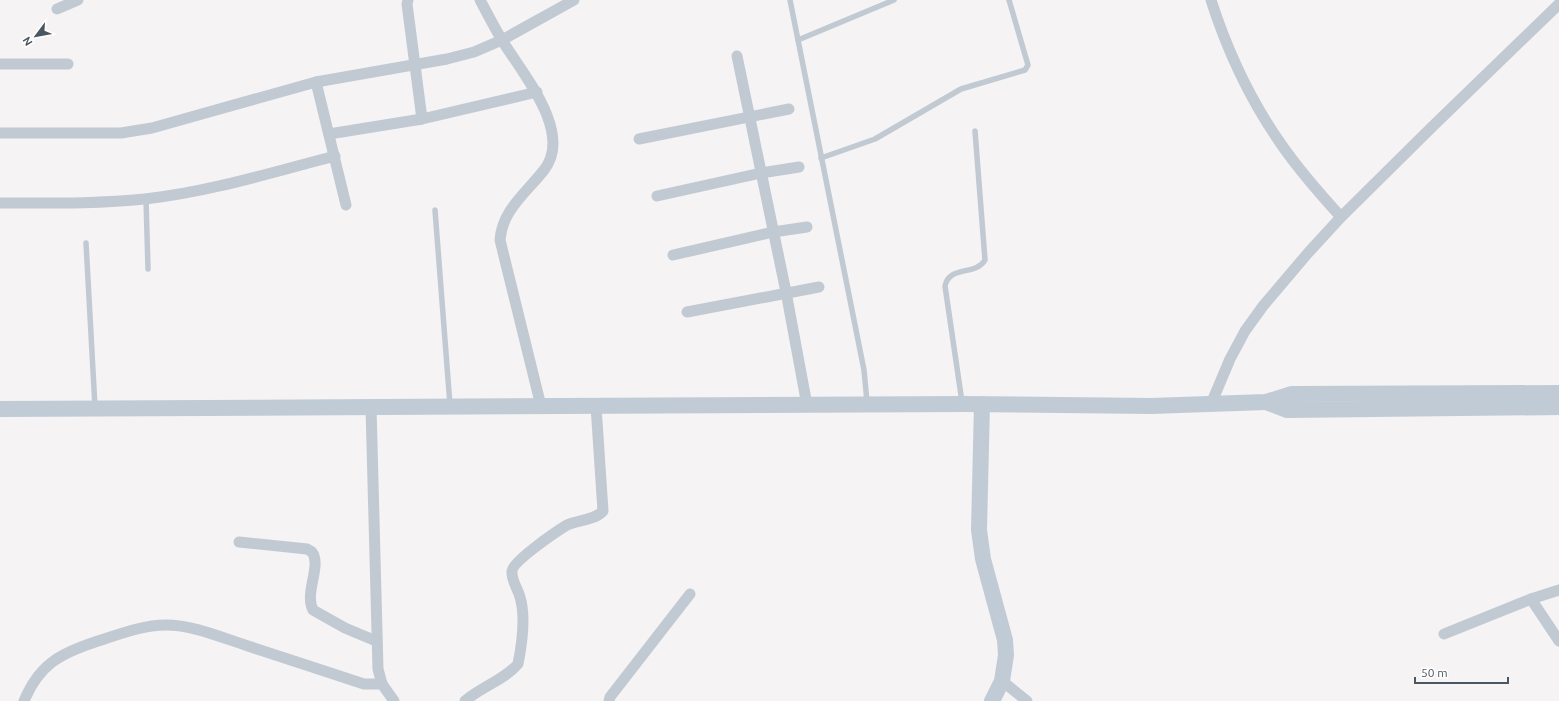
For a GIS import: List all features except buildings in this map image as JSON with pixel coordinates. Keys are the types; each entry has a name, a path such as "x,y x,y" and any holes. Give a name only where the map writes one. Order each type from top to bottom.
{"main road":[{"path":"0,409 371,413 450,407 541,406 597,411 807,405 866,397 963,404 1151,406 1266,402 1292,394 1559,393"},
{"path":"1266,402 1287,410 1559,407"},
{"path":"982,404 979,530 983,559 1005,640 1006,664 1002,681 992,701"}],"street":[{"path":"57,9 78,0"},
{"path":"408,0 407,4 414,65 422,119"},
{"path":"480,0 502,40 536,92 550,124 554,142 553,154 546,169 504,220 500,240 541,406"},
{"path":"0,133 135,131 316,82 414,65 468,53 502,40 574,0"},
{"path":"1211,0 1237,65 1281,144 1304,175 1341,217"},
{"path":"1211,404 1230,359 1250,325 1263,306 1303,259 1341,217 1559,4"},
{"path":"737,56 786,292 807,405"},
{"path":"0,64 68,64"},
{"path":"316,82 346,205"},
{"path":"329,134 422,119 536,92"},
{"path":"639,139 790,109"},
{"path":"0,203 88,202 146,199 197,190 335,156"},
{"path":"657,196 799,166"},
{"path":"673,256 773,232 807,227"},
{"path":"687,312 786,292 819,287"},
{"path":"465,701 507,674 518,664 522,612 520,598 512,573 513,567 520,559 568,525 596,517 604,511 597,411"},
{"path":"371,413 376,641 378,669 382,684 390,699"},
{"path":"239,542 307,549 312,552 315,560 310,597 313,610 338,624 376,641"},
{"path":"1444,634 1531,599 1559,590"},
{"path":"609,701 610,697 690,594"},
{"path":"1531,599 1559,641"},
{"path":"24,701 33,681 56,657 73,649 131,631 165,625 184,626 364,684 382,684"},
{"path":"1002,681 1027,701"}],"lane":[{"path":"790,0 864,370 866,397"},
{"path":"798,40 894,0"},
{"path":"821,158 875,139 961,89 1026,70 1028,65 1009,0"},
{"path":"963,404 945,286 946,280 951,275 978,268 985,260 975,131"},
{"path":"146,199 148,270"},
{"path":"435,210 450,407"},
{"path":"86,243 95,409"}]}
